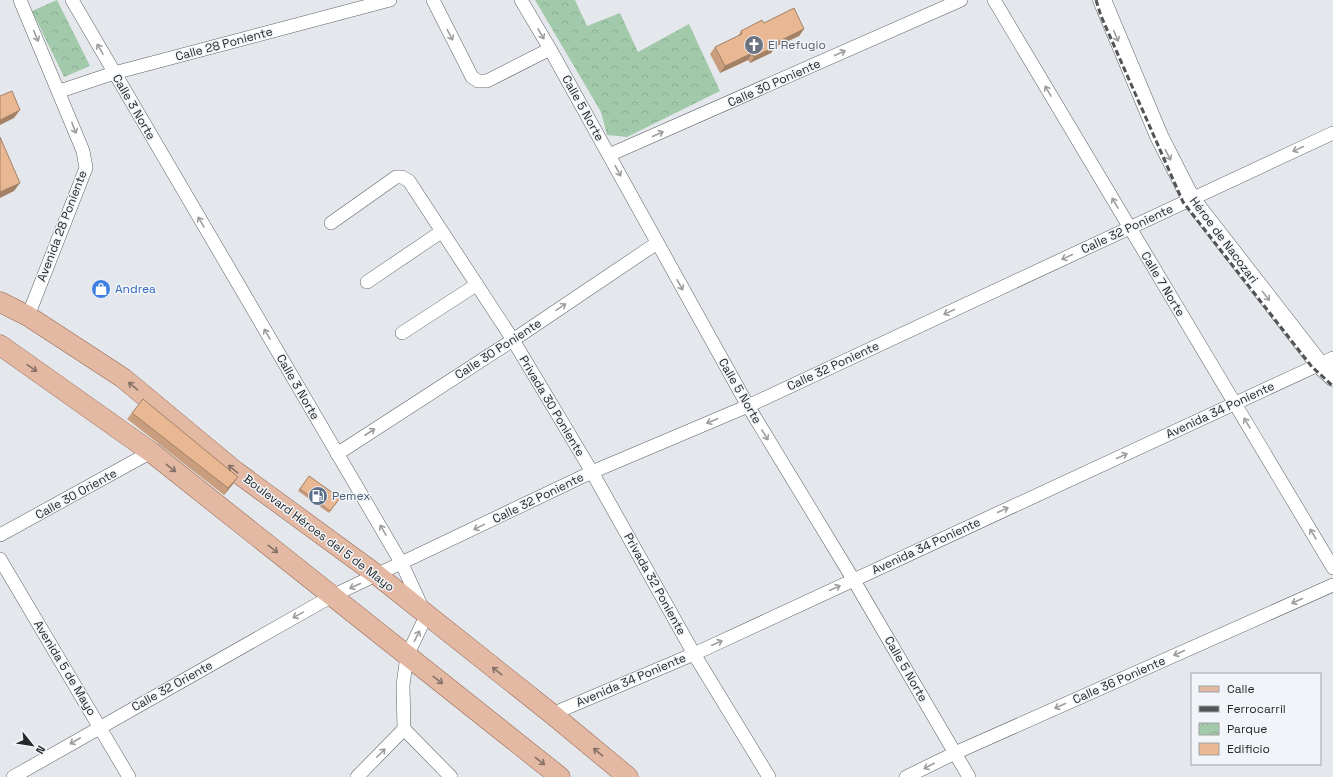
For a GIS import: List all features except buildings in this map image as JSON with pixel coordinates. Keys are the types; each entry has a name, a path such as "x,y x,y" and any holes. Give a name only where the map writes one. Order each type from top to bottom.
{"main road":[{"name":"Boulevard Héroes del 5 de Mayo","path":"0,302 28,316 123,378 235,471 377,575 426,616 552,714 628,777"},
{"path":"0,345 151,452 560,777"}],"street":[{"path":"20,0 60,91"},
{"name":"Calle 3 Norte","path":"72,0 402,564 426,616"},
{"name":"Calle 28 Poniente","path":"60,91 114,73 390,0"},
{"path":"433,0 472,77 478,81 487,81 550,49"},
{"name":"Calle 5 Norte","path":"521,0 550,49 748,406 853,579 969,777"},
{"name":"Calle 30 Poniente","path":"609,156 961,0"},
{"name":"Calle 7 Norte","path":"994,0 1333,568"},
{"name":"Héroe de Nacozari","path":"1102,0 1158,136 1191,199 1326,361 1333,377"},
{"name":"Avenida 28 Poniente","path":"28,316 86,168 83,152 60,91"},
{"name":"Calle 32 Poniente","path":"332,596 402,564 592,472 748,406 1333,133"},
{"name":"Privada 30 Poniente","path":"331,223 396,177 402,177 409,181 513,340 592,472"},
{"path":"367,282 441,232"},
{"name":"Calle 30 Poniente","path":"337,454 513,340 657,243"},
{"path":"402,333 476,285"},
{"name":"Avenida 34 Poniente","path":"552,714 694,654 853,579 1235,404 1297,373 1326,361"},
{"name":"Calle 30 Oriente","path":"0,535 151,452"},
{"name":"Privada 32 Poniente","path":"592,472 694,654 769,777"},
{"name":"Avenida 5 de Mayo","path":"0,559 129,777"},
{"name":"Calle 36 Poniente","path":"906,777 955,753 1333,585"},
{"name":"Calle 32 Oriente","path":"13,777 332,596"},
{"path":"426,616 407,656 403,685 404,729 451,777"},
{"path":"357,777 404,729"}],"green space":[{"path":"57,0 90,66 64,77 32,11"},
{"path":"535,0 575,0 587,26 620,13 638,52 689,24 720,91 627,137 607,135 601,112"}],"railway":[{"path":"1096,0 1101,16 1183,202 1312,367 1333,386"}],"place":[{"name":"El Refugio","path":"754,45"},
{"name":"Andrea","path":"101,289"},
{"name":"Pemex","path":"318,496"}]}
